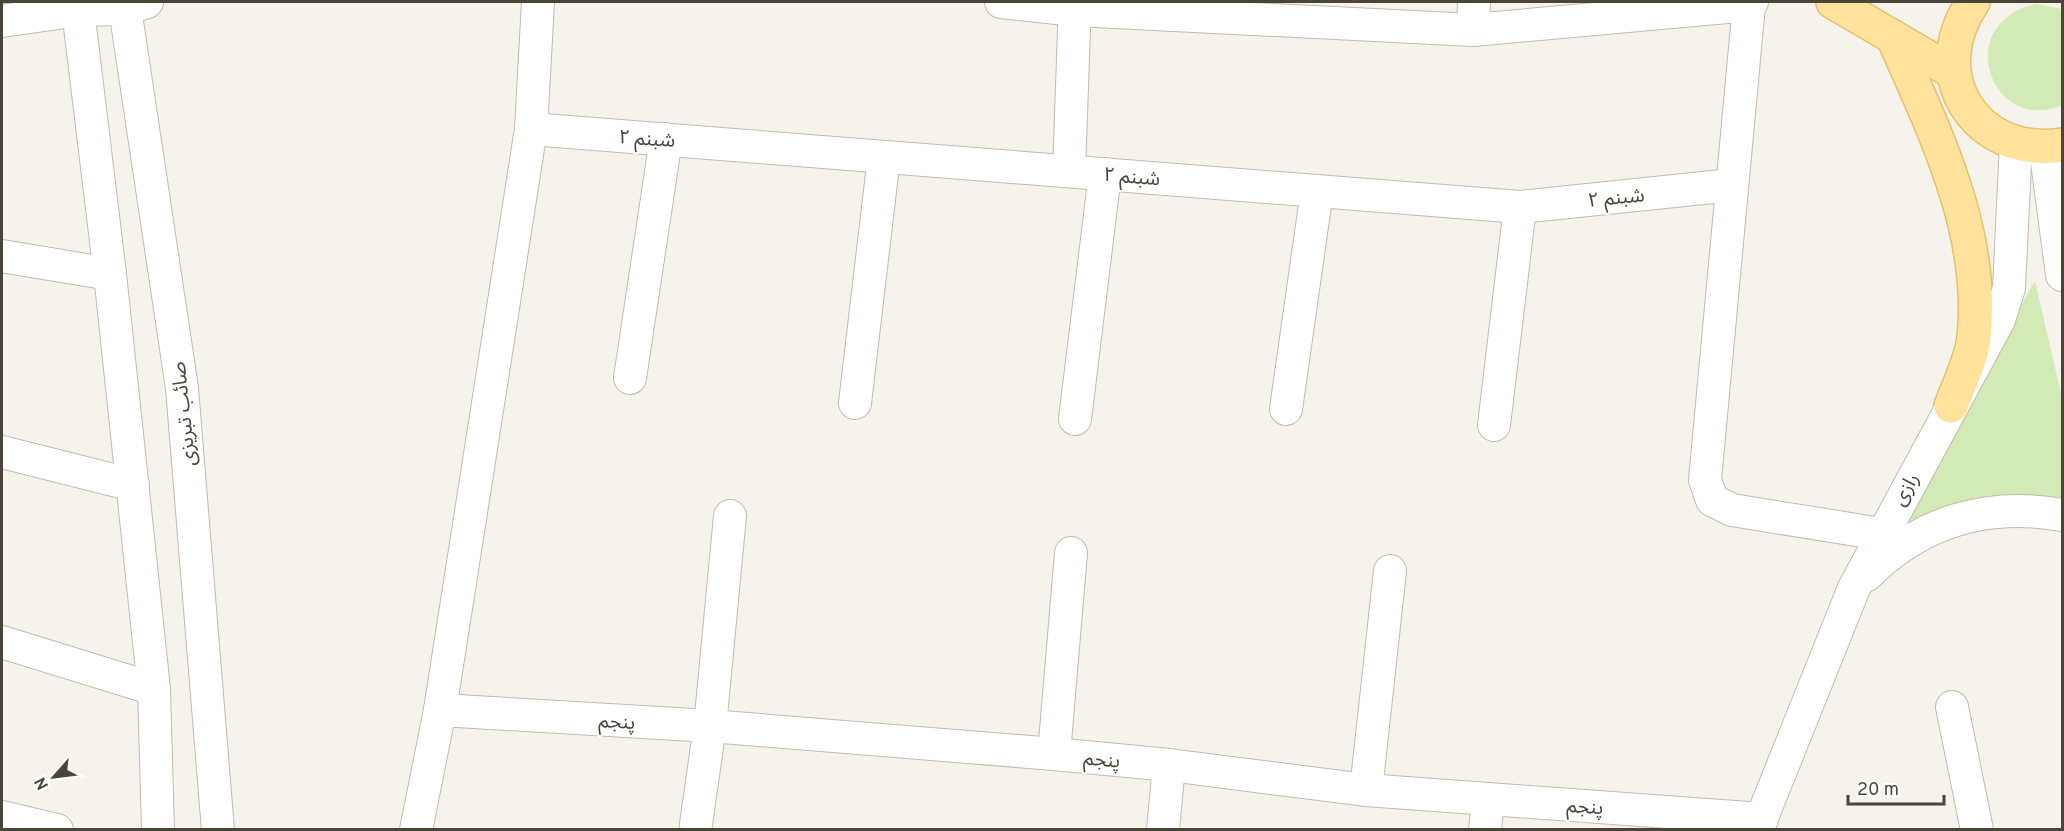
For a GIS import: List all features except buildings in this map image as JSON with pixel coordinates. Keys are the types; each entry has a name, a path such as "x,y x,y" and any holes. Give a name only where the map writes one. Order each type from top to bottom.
{"main road":[{"path":"1833,2 1953,72"},
{"path":"1973,2 1959,24 1953,48 1953,72 1960,96 1972,114 1987,129 2041,145"},
{"path":"1893,37 1949,171 1966,229 1976,288 1974,339 1951,406"}],"street":[{"path":"416,830 440,711 531,129 538,2"},
{"path":"1001,2 1075,6 1474,16 1750,3 1705,480 1712,500 1732,510 1881,534"},
{"path":"2,21 78,6 132,4"},
{"name":"صائب تبریزی","path":"132,4 182,388 218,830"},
{"path":"78,6 110,274 154,689 158,830"},
{"path":"1069,171 1075,6"},
{"name":"شبنم ۲","path":"531,129 1520,207 1732,185"},
{"path":"630,378 666,140"},
{"path":"2041,145 2062,270"},
{"name":"رازی","path":"1760,824 1854,588 1881,534 1999,320 2009,288 2041,145"},
{"path":"855,403 884,157"},
{"path":"1075,419 1106,174"},
{"path":"1286,409 1317,191"},
{"path":"1494,425 1520,207"},
{"path":"2,256 110,274"},
{"path":"2,452 133,485"},
{"path":"1854,588 1886,556 1914,536 1955,519 2034,510 2062,515"},
{"path":"696,824 710,726 730,516"},
{"path":"1054,754 1071,553"},
{"path":"1366,790 1390,571"},
{"path":"2,642 154,689"},
{"path":"1952,707 1977,830"},
{"name":"پنجم","path":"440,711 710,726 1169,765 1366,790 1487,814 1760,824"},
{"path":"1163,830 1169,765"},
{"path":"2,817 57,830"}],"green space":[{"path":"2036,4 2062,9 2062,105 2037,110 2016,105 2000,92 1991,73 1988,52 1994,32 2010,15"},
{"path":"2035,281 2062,398 2062,502 1992,496 1894,527"}]}
